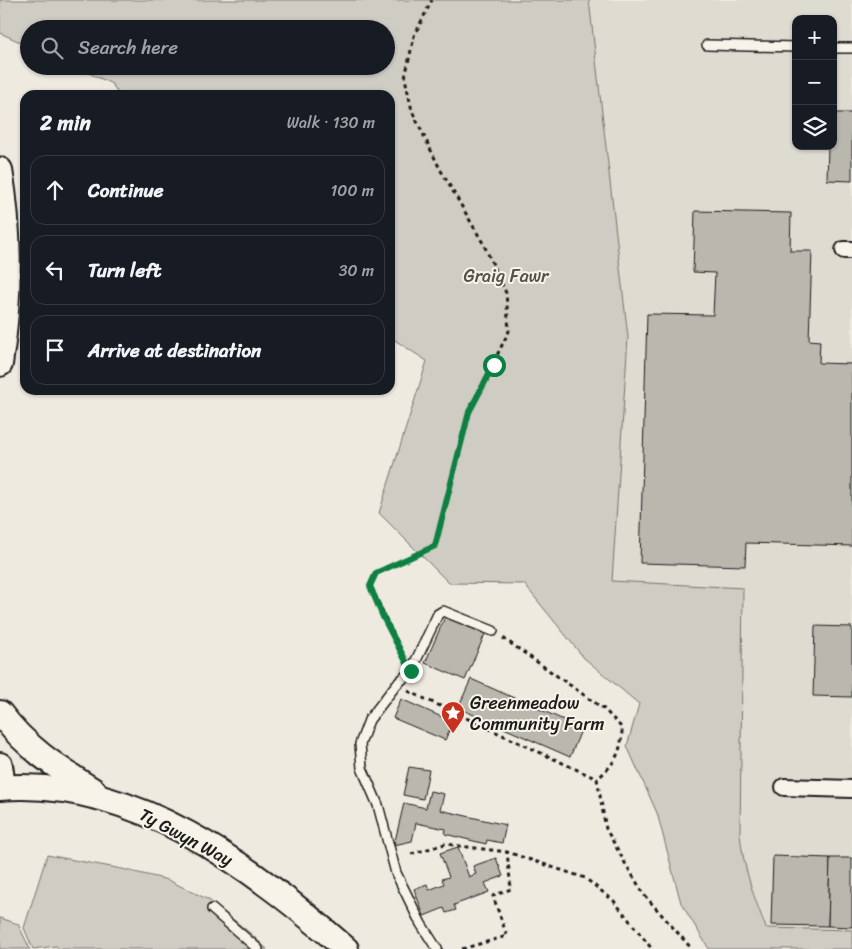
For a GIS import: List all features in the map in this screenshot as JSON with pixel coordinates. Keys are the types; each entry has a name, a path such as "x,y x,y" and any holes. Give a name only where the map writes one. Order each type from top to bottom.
{"street":[{"path":"0,170 5,201 9,264 0,364"},
{"path":"0,713 16,735 48,761 102,796"},
{"name":"Ty Gwyn Way","path":"1,780 102,796 161,821 238,865 280,894 346,949"},
{"path":"784,787 852,789"}],"lane":[{"path":"707,45 792,47"},
{"path":"837,48 852,48"},
{"path":"437,949 396,873 378,805 362,768 360,744 369,720 396,685 411,671 438,614 443,611 493,631"},
{"path":"212,909 258,949"}],"path":[{"path":"411,671 383,617 370,586 376,573 435,546 469,412 509,331 506,293 483,243 440,169 412,111 404,78 414,36 432,0"},
{"path":"493,631 604,709 622,728 622,745 610,768 597,779"},
{"path":"396,685 597,779"},
{"path":"597,779 606,829 646,896 692,949"},
{"path":"411,854 444,844 507,852 585,878 614,901 652,949"},
{"path":"462,949 507,936 493,896 511,889 507,852"}],"shaded area":[{"path":"589,0 852,0 852,930 766,928 742,858 740,834 612,582 628,337"}],"green space":[{"name":"Graig Fawr","path":"0,0 589,0 628,337 612,581 743,588 740,834 750,882 766,928 852,930 852,949 709,949 681,903 657,813 627,746 639,704 584,658 524,584 449,583 379,513 427,361 395,340 395,90 116,90 112,84 93,75 395,75 395,20 20,20 20,42 0,33"},
{"path":"47,855 168,880 209,900 267,949 60,949 56,946 33,949 24,928"},
{"path":"0,918 18,924 30,949 0,949"}],"building":[{"path":"837,113 852,113 852,181 827,180 828,150 837,150"},
{"path":"695,211 791,213 790,251 812,251 809,340 820,341 819,363 852,364 852,546 746,543 745,566 640,563 647,314 713,315 715,273 693,272"},
{"path":"445,617 485,634 465,680 425,663"},
{"path":"815,626 852,627 852,697 813,696"},
{"path":"471,679 582,728 570,757 458,708"},
{"path":"401,699 453,722 445,740 393,718"},
{"path":"409,767 429,770 423,799 403,795"},
{"path":"430,791 444,794 440,810 506,825 502,843 487,840 486,844 445,834 446,829 416,823 412,841 394,845 404,803 426,808"},
{"path":"458,847 469,877 476,874 473,866 496,858 503,876 485,883 489,892 454,905 456,910 446,913 444,908 424,916 414,889 427,884 429,890 444,884 442,879 449,877 440,853"},
{"path":"773,856 830,858 828,926 771,925"},
{"path":"830,858 852,858 852,927 828,926"}],"place":[{"name":"Greenmeadow Community Farm","path":"453,734"}],"route":[{"path":"411,671 383,617 370,586 376,573 435,546 469,412 494,365"}]}
